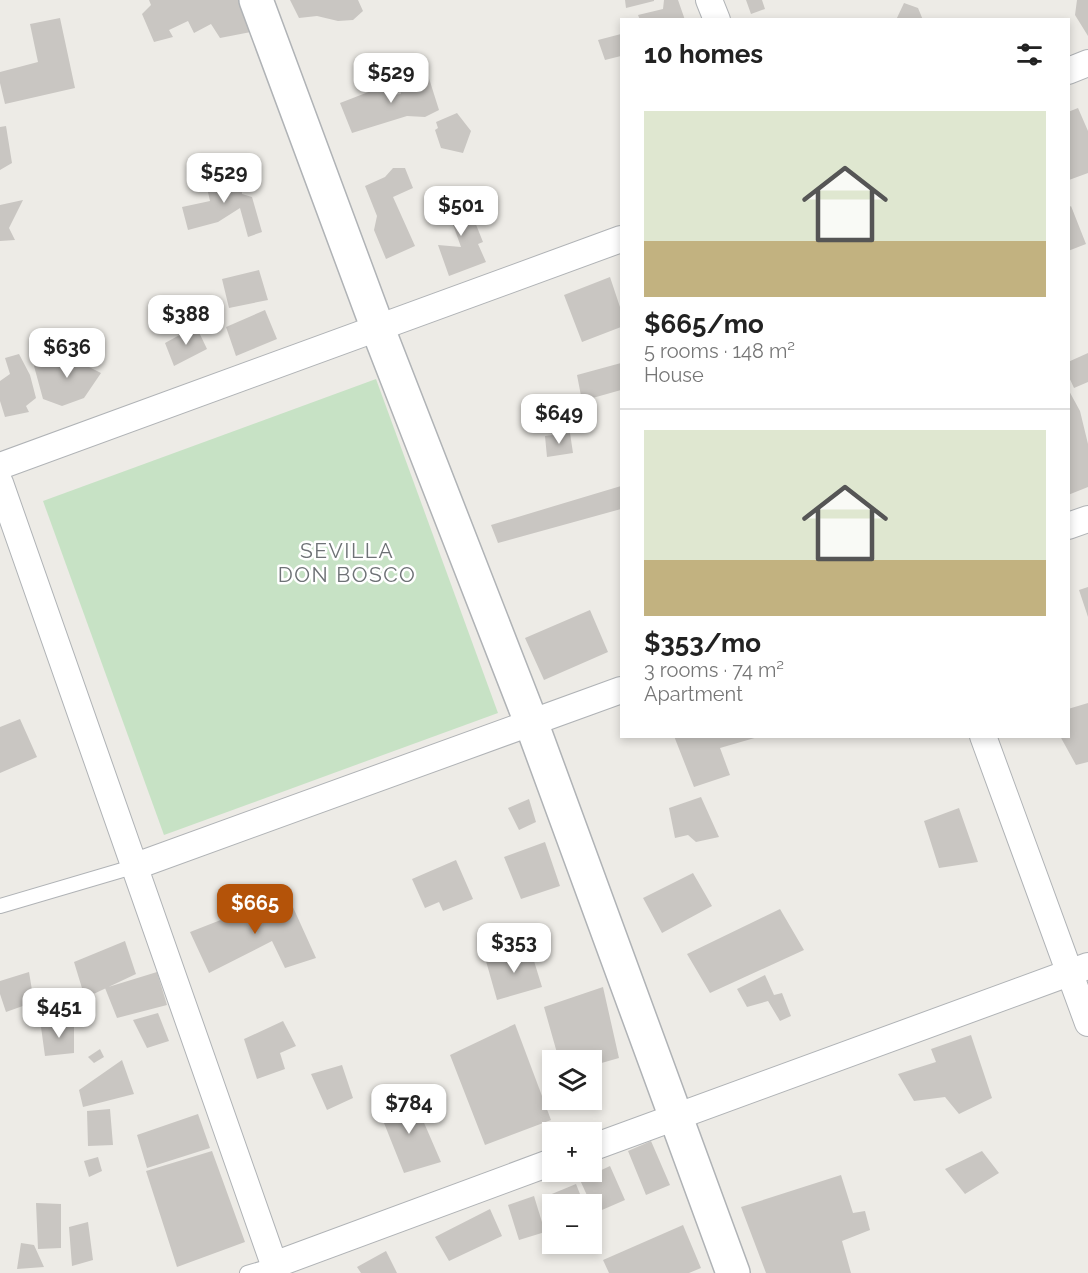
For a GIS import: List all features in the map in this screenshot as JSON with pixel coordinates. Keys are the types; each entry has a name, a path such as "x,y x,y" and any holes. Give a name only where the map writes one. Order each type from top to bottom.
{"street":[{"path":"256,0 378,329 531,722 733,1273"},
{"path":"709,0 716,18"},
{"path":"1070,70 1088,63"},
{"path":"0,466 620,239"},
{"path":"0,483 276,1269 542,1166"},
{"path":"1070,525 1088,519"},
{"path":"136,866 620,690"},
{"path":"984,738 1079,969 1088,1023"},
{"path":"602,1144 1079,969"}],"lane":[{"path":"0,906 136,866"},
{"path":"247,1273 276,1269"}],"green space":[{"path":"376,379 498,713 164,835 43,501"}],"building":[{"path":"149,0 243,0 256,31 220,38 211,24 194,33 188,21 169,30 173,37 154,42 142,14 151,5"},
{"path":"290,0 358,0 363,11 353,20 338,21 317,16 299,18"},
{"path":"625,0 654,0 654,1 626,8"},
{"path":"664,0 678,0 684,18 639,18 638,15 663,9"},
{"path":"746,0 762,0 765,9 751,14"},
{"path":"1077,0 1088,0 1088,36 1075,15"},
{"path":"904,3 918,8 922,18 897,18"},
{"path":"60,18 75,88 5,104 0,72 38,62 30,24"},
{"path":"620,34 620,56 605,60 598,40"},
{"path":"427,72 439,110 425,117 407,116 352,133 340,103 384,86 390,95 401,94 399,82"},
{"path":"1078,108 1088,131 1088,173 1070,180 1070,111"},
{"path":"457,113 471,131 463,153 441,148 435,130 438,128 436,122"},
{"path":"6,126 12,163 0,170 0,127"},
{"path":"393,168 405,168 413,188 393,197 415,246 386,259 374,230 377,216 365,186 385,177"},
{"path":"241,170 242,194 252,197 262,232 248,237 240,208 218,222 188,230 182,207 210,201 205,179"},
{"path":"465,197 483,242 478,244 486,262 449,276 438,245 461,247 451,219 440,221 435,205"},
{"path":"23,200 9,228 15,240 0,241 0,205"},
{"path":"1070,207 1086,244 1070,250"},
{"path":"259,270 268,300 229,308 222,279"},
{"path":"610,277 620,307 620,327 582,342 564,295"},
{"path":"265,310 277,339 236,356 226,327"},
{"path":"196,326 207,349 174,366 165,343"},
{"path":"88,348 89,367 101,373 84,398 62,406 43,399 34,366 59,362"},
{"path":"1088,353 1088,382 1074,388 1070,379 1070,361"},
{"path":"19,354 30,375 36,398 26,406 29,412 5,417 0,401 0,381 10,374 5,358"},
{"path":"620,363 620,390 582,401 577,375"},
{"path":"1070,393 1080,411 1088,444 1088,487 1070,494"},
{"path":"570,433 573,453 547,457 545,436"},
{"path":"620,486 620,509 498,543 491,525"},
{"path":"1088,587 1088,617 1079,590"},
{"path":"590,610 608,652 544,680 525,638"},
{"path":"1088,703 1088,762 1076,765 1061,738 1070,738 1070,708"},
{"path":"20,719 37,757 0,773 0,727"},
{"path":"675,738 755,738 720,748 730,775 694,787"},
{"path":"701,797 719,837 696,842 688,835 675,838 669,808"},
{"path":"529,799 536,822 519,830 508,808"},
{"path":"959,808 978,862 939,868 924,821"},
{"path":"545,842 560,886 521,899 504,857"},
{"path":"456,860 473,899 443,911 439,902 425,908 412,879"},
{"path":"693,873 712,906 662,933 643,898"},
{"path":"287,894 316,958 285,968 272,941 209,973 190,932"},
{"path":"780,909 804,950 710,993 687,954"},
{"path":"125,941 136,974 85,998 74,962"},
{"path":"530,948 542,987 497,1000 486,961"},
{"path":"29,972 34,1002 6,1012 0,994 0,981"},
{"path":"157,972 167,1005 117,1018 105,988"},
{"path":"765,975 774,995 782,993 791,1016 780,1021 768,1001 747,1007 737,989"},
{"path":"603,987 619,1058 602,1063 602,1050 556,1050 544,1007"},
{"path":"158,1013 169,1041 147,1048 133,1020"},
{"path":"74,1020 74,1053 45,1056 41,1027"},
{"path":"283,1021 296,1046 280,1053 285,1069 257,1079 244,1039"},
{"path":"515,1024 542,1096 542,1110 547,1110 551,1120 485,1145 450,1055"},
{"path":"971,1035 992,1098 959,1114 945,1097 914,1101 898,1074 936,1062 931,1049"},
{"path":"100,1049 104,1057 94,1063 88,1057"},
{"path":"122,1060 134,1094 83,1107 79,1090"},
{"path":"342,1065 353,1098 327,1110 311,1074"},
{"path":"412,1095 441,1162 404,1173 378,1108"},
{"path":"110,1109 113,1145 88,1146 87,1111"},
{"path":"198,1114 210,1148 147,1168 137,1135"},
{"path":"651,1141 670,1185 646,1195 628,1151"},
{"path":"212,1151 245,1242 177,1267 146,1171"},
{"path":"982,1151 999,1173 965,1194 945,1169"},
{"path":"98,1157 102,1171 89,1177 84,1161"},
{"path":"610,1166 625,1200 602,1210 602,1194 586,1194 581,1182 602,1182 602,1170"},
{"path":"841,1175 853,1213 865,1211 870,1230 842,1241 851,1273 766,1273 741,1207"},
{"path":"576,1184 580,1194 552,1194"},
{"path":"534,1196 542,1222 542,1233 519,1240 508,1205"},
{"path":"36,1203 61,1204 61,1248 38,1249"},
{"path":"490,1209 502,1236 449,1261 435,1237"},
{"path":"88,1222 93,1260 72,1266 69,1227"},
{"path":"683,1225 701,1268 689,1273 609,1273 603,1260"},
{"path":"21,1243 34,1245 44,1267 17,1269"},
{"path":"386,1251 397,1273 361,1273 357,1267"}],"district":[{"name":"SEVILLA DON BOSCO","path":"347,563"}]}
